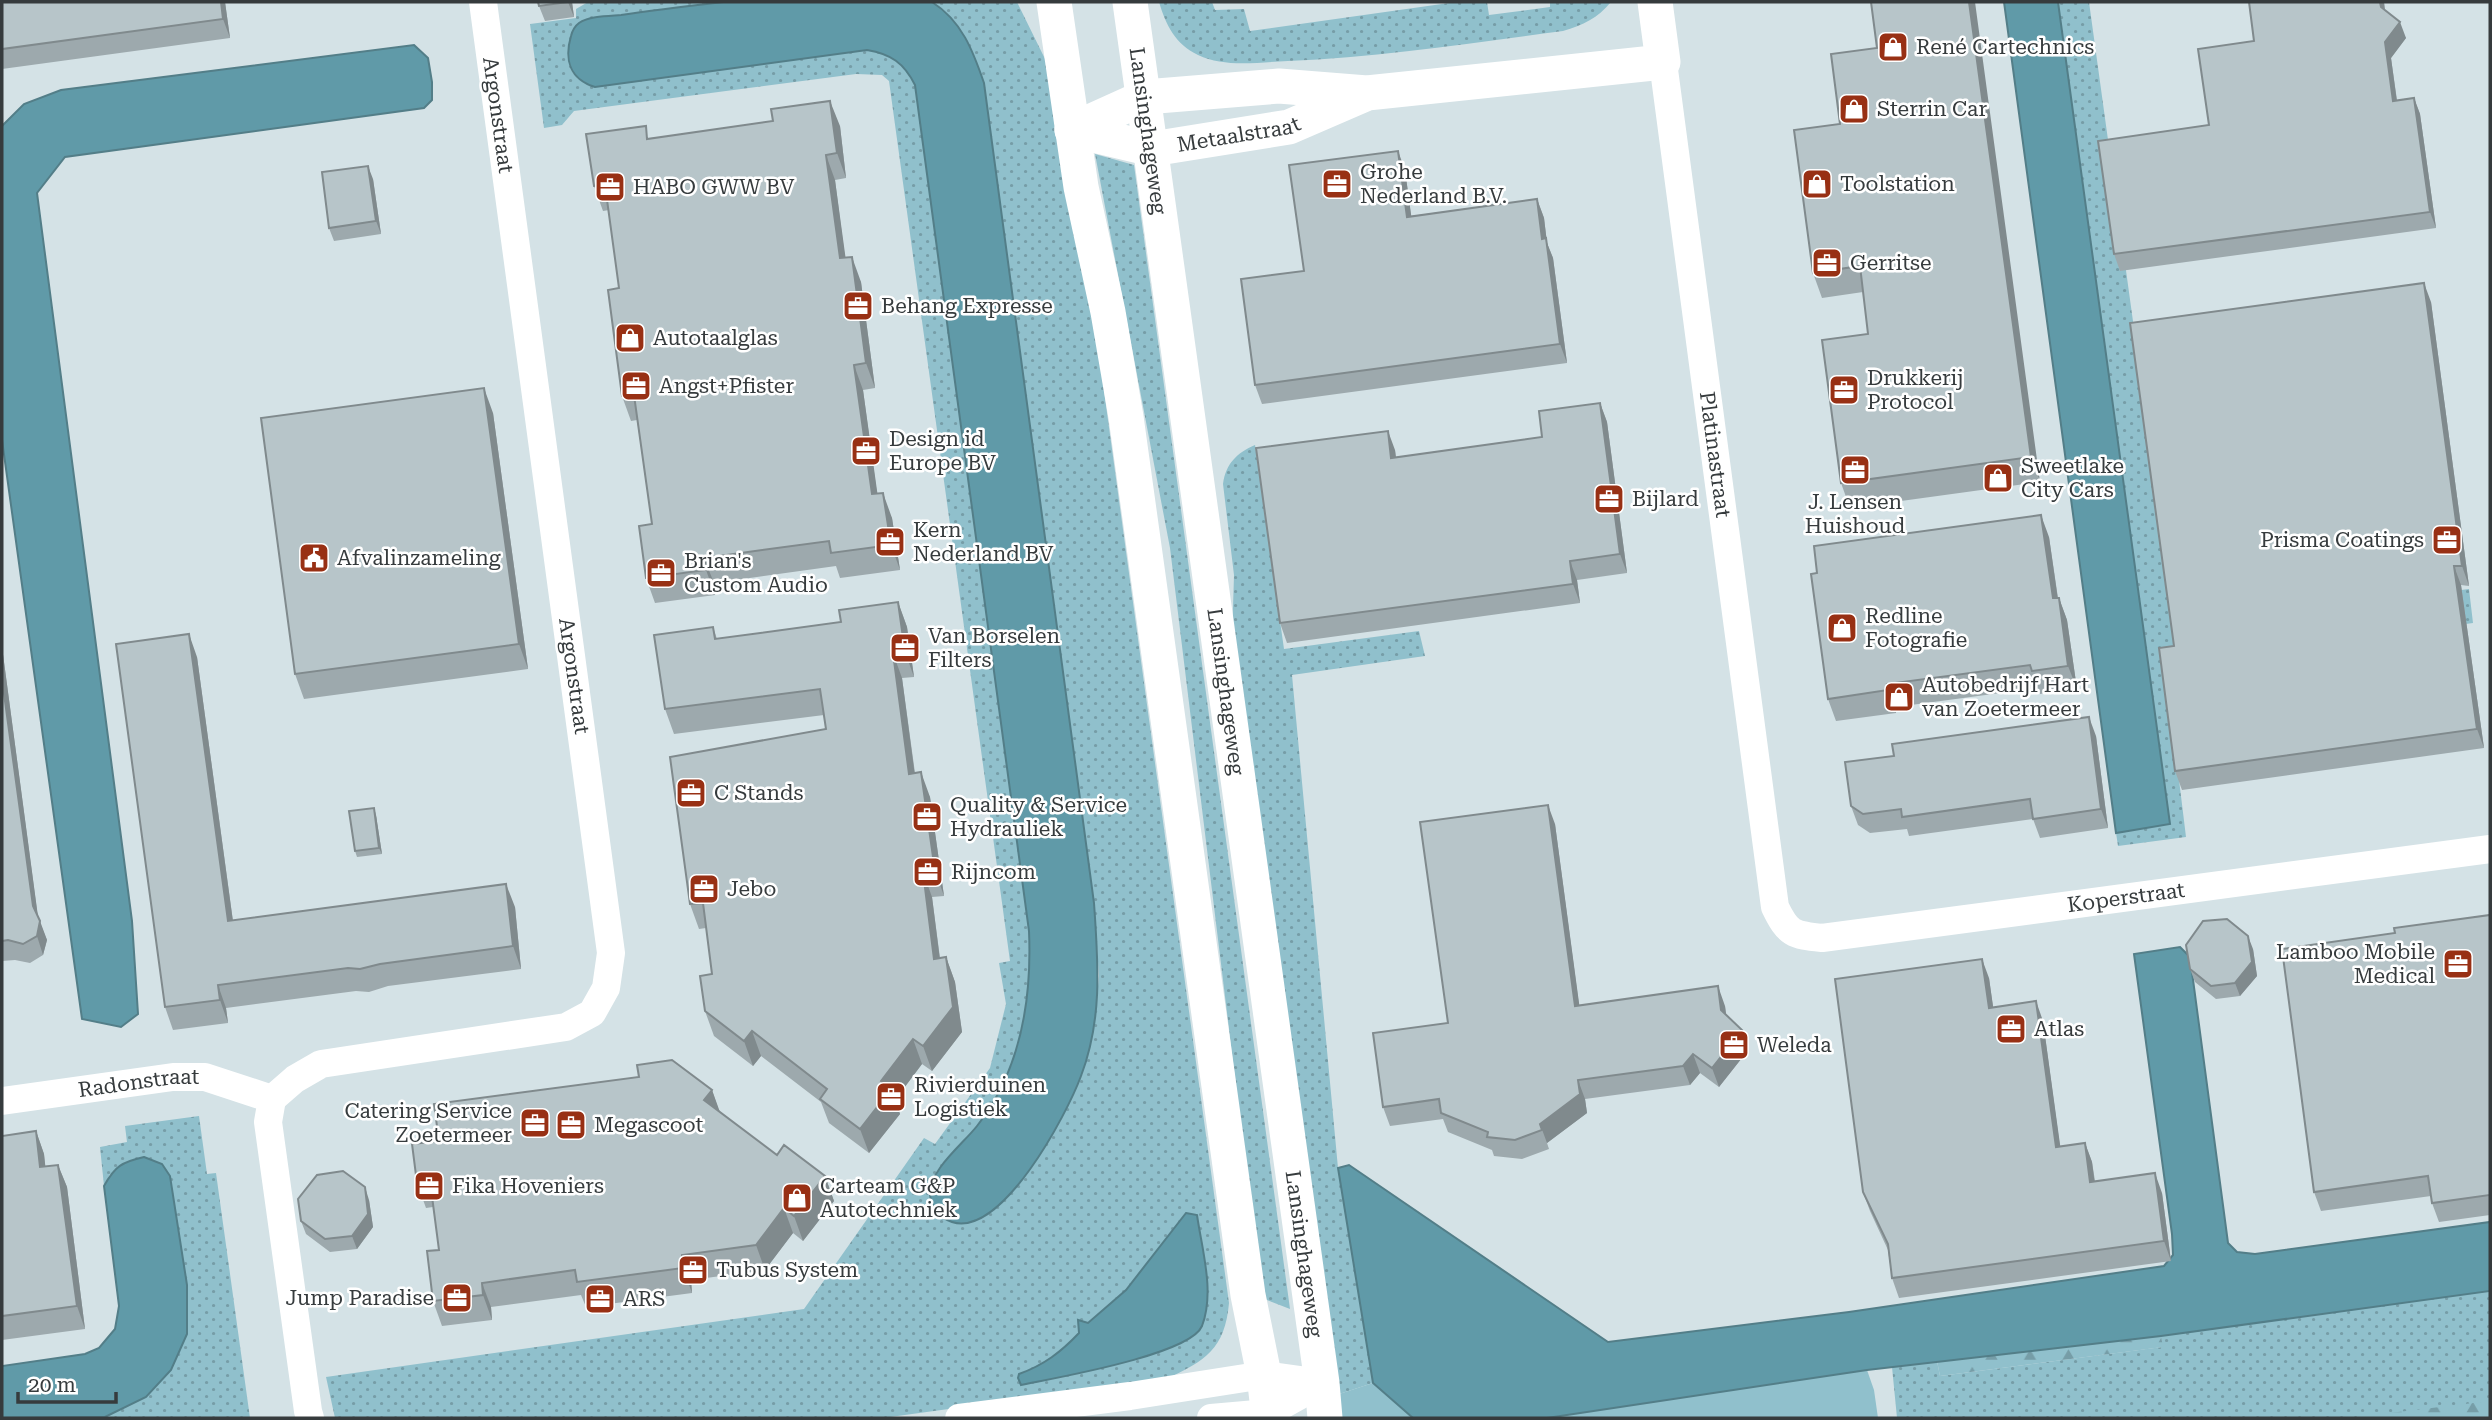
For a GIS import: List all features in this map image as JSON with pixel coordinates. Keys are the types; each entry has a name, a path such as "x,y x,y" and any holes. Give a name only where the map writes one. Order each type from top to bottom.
{"street":[{"name":"Argonstraat","path":"272,1099 295,1079 321,1065 566,1027 592,1013 607,988 611,953 484,2"},
{"path":"1054,2 1072,130 1126,417 1248,1295 1264,1375 1268,1415"},
{"name":"Lansinghageweg","path":"1130,2 1325,1418"},
{"name":"Platinastraat","path":"1655,2 1775,907"},
{"name":"Metaalstraat","path":"1072,130 1145,97 1279,86 1367,93 1663,62"},
{"name":"Metaalstraat","path":"1072,130 1152,149 1289,127 1367,93"},
{"name":"Koperstraat","path":"1775,907 1784,926 1796,935 1822,938 2490,849"},
{"name":"Radonstraat","path":"2,1101 173,1077 205,1077 272,1099"},
{"path":"272,1099 268,1122 310,1418"},
{"path":"959,1418 1264,1375 1322,1383"},
{"path":"1211,1418 1268,1415 1322,1383"}],"green space":[{"path":"588,2 723,2 602,17 573,30 569,49 570,65 578,78 595,87 867,50 896,61 915,85 1029,931 1024,1022 1008,1074 981,1120 940,1167 933,1180 936,1212 953,1222 1016,1186 1061,1120 1082,1075 1094,1028 1099,976 1094,903 984,83 971,48 959,28 932,2 1017,2 1047,63 1098,347 1229,1303 1223,1332 1211,1352 1192,1366 1166,1379 883,1418 335,1418 326,1377 804,1309 924,1138 935,1144 990,1068 1006,1004 999,963 1010,961 889,81 882,75 856,74 574,111 562,125 544,128 530,24 576,18 576,9"},
{"path":"1159,2 1212,2 1215,10 1244,9 1250,31 1456,2 1487,2 1489,15 1550,7 1550,2 1611,2 1590,20 1563,31 1391,53 1242,63 1219,62 1190,51 1173,33"},
{"path":"2058,2 2089,2 2175,626 2469,589 2473,623 2165,665 2186,837 2118,846 2116,833 2169,824"},
{"path":"1095,154 1134,165 1290,1309 1262,1298 1170,548"},
{"path":"1255,445 1284,649 1419,631 1425,656 1292,675 1338,1168 1373,1383 1333,1396 1232,640 1234,575 1223,484 1233,460"},
{"path":"199,1116 207,1174 216,1173 250,1418 94,1418 105,1417 187,1334 187,1285 170,1176 110,1174 104,1186 100,1147 127,1142 125,1126"},
{"path":"2490,1291 2490,1418 1897,1418 1892,1367 1937,1361 1940,1376 2162,1347 2161,1336"},
{"path":"2161,1336 2163,1347 1940,1376 1937,1361"},
{"path":"1867,1370 1874,1390 1878,1418 1546,1418"},
{"path":"1373,1383 1413,1418 1336,1418 1333,1396"},
{"path":"2490,1401 2490,1418 2348,1418"}],"shaded area":[{"path":"723,2 932,2 959,28 971,48 984,83 1094,903 1097,990 1088,1054 1062,1117 1030,1169 1011,1193 991,1211 971,1222 952,1222 940,1215 931,1199 931,1186 940,1167 977,1126 992,1104 1014,1058 1025,1009 1029,931 915,85 896,61 867,50 595,87 580,79 571,68 568,53 571,36 576,26 583,21"},
{"path":"2004,2 2058,2 2170,824 2116,833"},
{"path":"414,45 428,58 432,82 432,100 424,108 65,157 37,193 132,921 138,1014 121,1027 82,1019 2,440 2,126 24,104 61,90"},
{"path":"2180,947 2190,957 2228,1243 2237,1252 2255,1254 2490,1222 2490,1291 2161,1336 1867,1370 1547,1418 1413,1418 1373,1383 1338,1168 1349,1165 1608,1342 1849,1312 2164,1266 2173,1255 2172,1234 2134,954"},
{"path":"144,1157 162,1164 170,1176 187,1285 187,1334 171,1370 146,1397 105,1417 2,1418 2,1366 85,1354 99,1348 115,1329 119,1306 104,1186 120,1166"},
{"path":"1186,1213 1197,1215 1207,1285 1206,1313 1202,1326 1192,1337 1148,1356 1021,1385 1019,1374 1052,1357 1079,1333 1078,1320 1088,1323 1126,1290"}],"building":[{"path":"2,2 221,2 223,19 2,49"},
{"path":"538,2 568,2 539,6"},
{"path":"1871,2 1969,2 2031,457 1841,483 1822,340 1868,334 1860,266 1813,273 1794,130 1840,124 1831,54 1877,48"},
{"path":"2249,2 2380,2 2381,7 2400,22 2385,42 2393,101 2414,98 2430,212 2114,254 2098,141 2209,125 2198,49 2254,41"},
{"path":"830,101 837,153 826,155 840,258 852,257 866,363 854,365 872,494 883,493 891,545 831,553 829,541 704,558 706,570 646,578 639,526 652,524 634,395 622,396 608,290 619,288 605,185 594,186 586,134 646,126 647,139 773,121 771,109"},
{"path":"1398,151 1407,217 1537,199 1542,239 1546,238 1560,344 1255,385 1241,279 1304,271 1289,165"},
{"path":"368,166 376,221 329,228 322,172"},
{"path":"2424,283 2462,566 2454,566 2477,729 2175,771 2159,648 2174,646 2130,323"},
{"path":"484,388 519,644 295,674 261,418"},
{"path":"1600,403 1620,554 1570,561 1573,584 1280,623 1256,448 1388,431 1391,458 1542,437 1539,411"},
{"path":"2041,515 2053,598 2059,598 2068,666 2032,671 2030,665 1887,684 1888,690 1828,699 1811,574 1817,573 1814,546"},
{"path":"898,602 905,652 893,653 909,774 921,772 935,871 923,872 934,959 946,957 953,1007 923,1046 913,1039 881,1081 891,1089 860,1129 820,1099 827,1089 752,1031 744,1041 705,1011 700,976 712,974 703,903 690,904 670,757 826,729 820,689 665,709 654,635 713,627 715,639 841,622 839,610"},
{"path":"189,634 228,921 506,884 513,946 360,969 348,968 218,985 220,1000 165,1007 116,644"},
{"path":"2,679 33,906 40,921 37,936 23,944 2,941"},
{"path":"2089,717 2101,809 2033,819 2030,799 1902,817 1901,809 1863,814 1851,806 1845,762 1894,756 1892,744"},
{"path":"1548,805 1575,1006 1718,986 1721,1010 1742,1030 1712,1068 1693,1054 1683,1066 1578,1080 1580,1094 1540,1124 1542,1130 1515,1140 1487,1137 1488,1132 1441,1113 1439,1099 1383,1107 1373,1033 1448,1023 1420,822"},
{"path":"374,808 379,848 355,851 349,811"},
{"path":"2490,915 2490,1195 2432,1203 2428,1176 2314,1192 2282,949 2395,933 2394,928"},
{"path":"2227,919 2248,936 2252,962 2235,983 2211,986 2190,969 2186,945 2203,921"},
{"path":"1982,959 1989,1008 2036,1001 2056,1147 2085,1143 2090,1182 2155,1173 2164,1241 1892,1278 1888,1244 1863,1192 1835,979"},
{"path":"672,1060 712,1090 704,1100 777,1155 784,1145 825,1176 794,1216 784,1208 756,1245 682,1255 683,1268 577,1282 575,1270 482,1283 483,1295 433,1301 427,1251 439,1250 430,1181 417,1183 412,1144 439,1141 434,1104 639,1077 637,1065"},
{"path":"36,1131 40,1167 58,1165 77,1306 2,1316 2,1136"},
{"path":"343,1171 365,1187 368,1214 352,1236 325,1239 301,1221 298,1199 317,1175"}],"place":[{"name":"René Cartechnics","path":"1893,47"},
{"name":"Sterrin Car","path":"1854,109"},
{"name":"Grohe Nederland B.V.","path":"1337,184"},
{"name":"Toolstation","path":"1817,184"},
{"name":"HABO GWW BV","path":"610,187"},
{"name":"Gerritse","path":"1827,263"},
{"name":"Behang Expresse","path":"858,306"},
{"name":"Autotaalglas","path":"630,338"},
{"name":"Angst+Pfister","path":"636,386"},
{"name":"Drukkerij Protocol","path":"1844,390"},
{"name":"Design id Europe BV","path":"866,451"},
{"name":"J. Lensen Huishoud","path":"1855,470"},
{"name":"Sweetlake City Cars","path":"1998,478"},
{"name":"Bijlard","path":"1609,499"},
{"name":"Prisma Coatings","path":"2447,540"},
{"name":"Kern Nederland BV","path":"890,542"},
{"name":"Afvalinzameling","path":"314,558"},
{"name":"Brian's Custom Audio","path":"661,573"},
{"name":"Redline Fotografie","path":"1842,628"},
{"name":"Van Borselen Filters","path":"905,648"},
{"name":"Autobedrijf Hart van Zoetermeer","path":"1899,697"},
{"name":"C Stands","path":"691,793"},
{"name":"Quality & Service Hydrauliek","path":"927,817"},
{"name":"Rijncom","path":"928,872"},
{"name":"Jebo","path":"704,889"},
{"name":"Lamboo Mobile Medical","path":"2458,964"},
{"name":"Atlas","path":"2011,1029"},
{"name":"Weleda","path":"1734,1045"},
{"name":"Rivierduinen Logistiek","path":"891,1097"},
{"name":"Catering Service Zoetermeer","path":"535,1123"},
{"name":"Megascoot","path":"571,1125"},
{"name":"Fika Hoveniers","path":"429,1186"},
{"name":"Carteam G&P Autotechniek","path":"797,1198"},
{"name":"Tubus System","path":"693,1270"},
{"name":"Jump Paradise","path":"457,1298"},
{"name":"ARS","path":"600,1299"}]}
